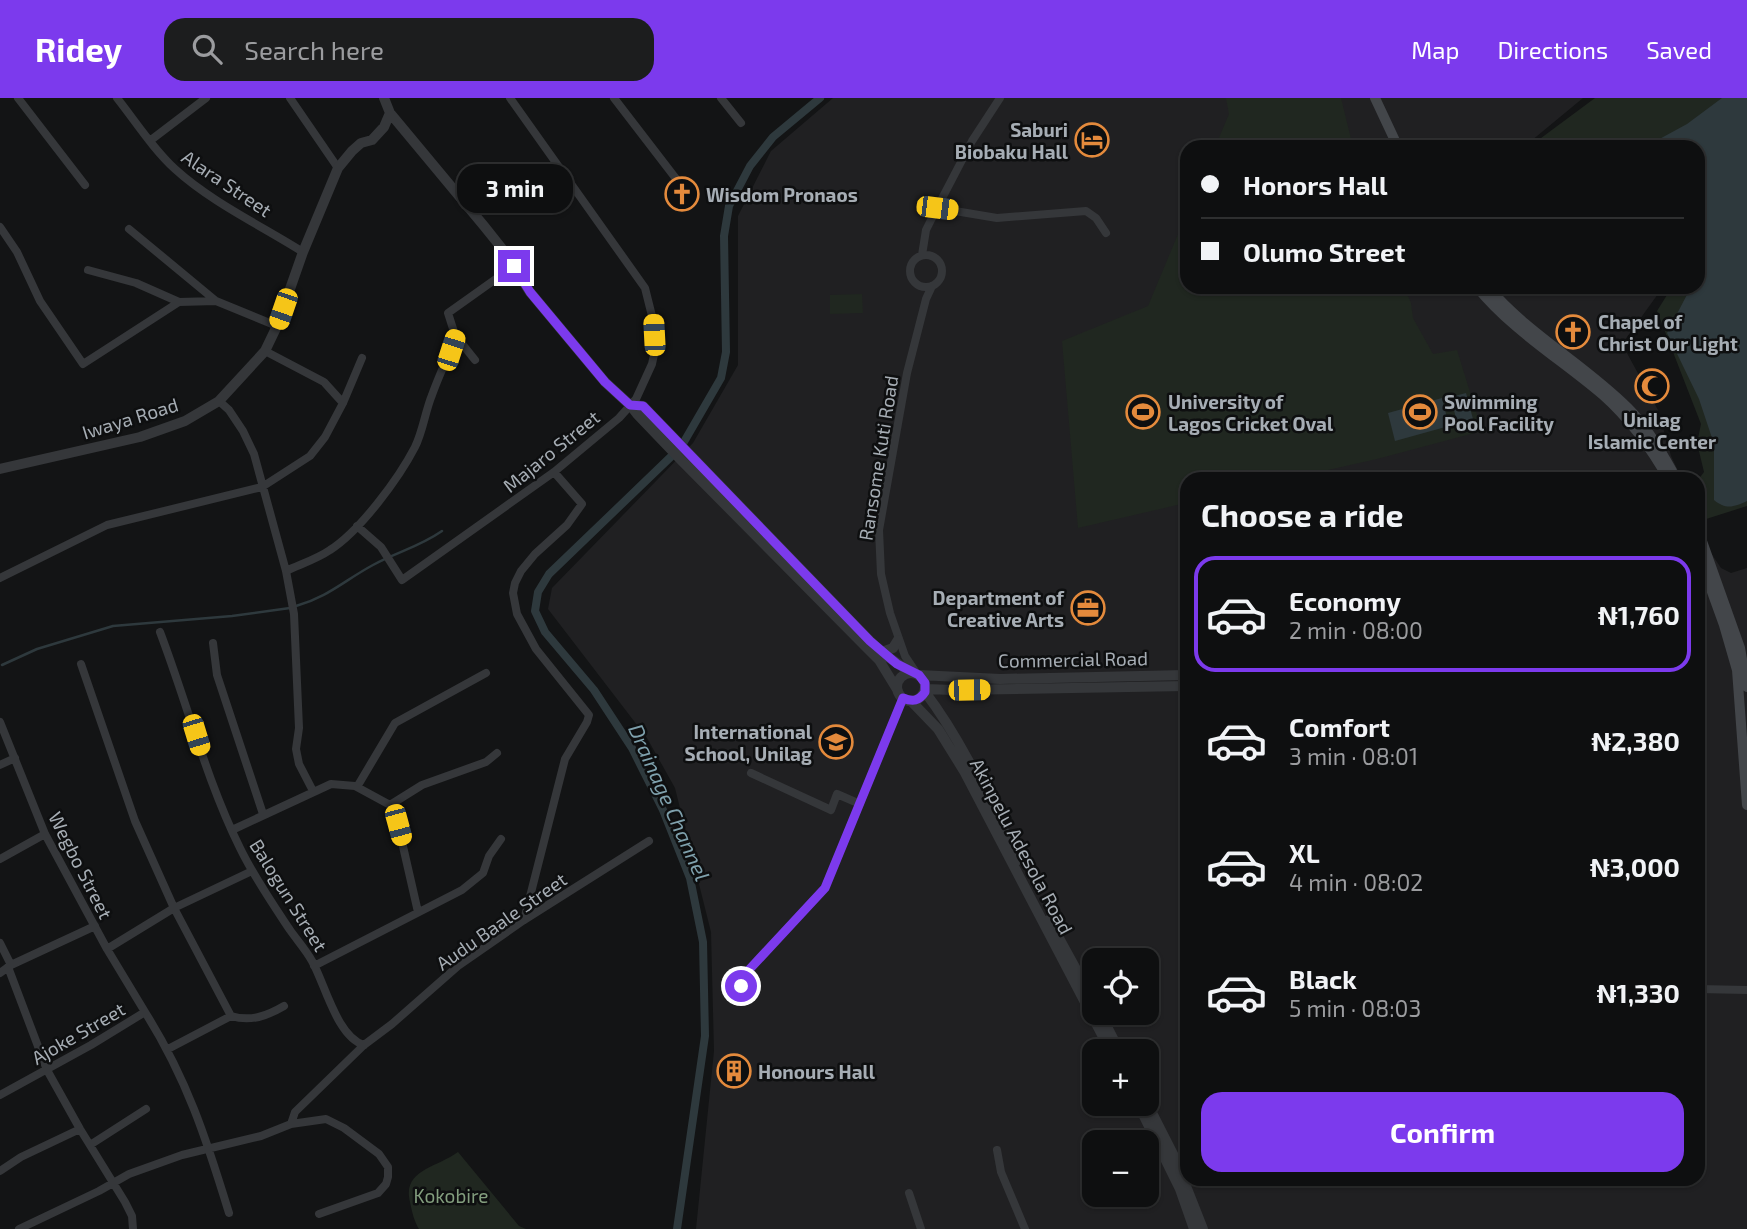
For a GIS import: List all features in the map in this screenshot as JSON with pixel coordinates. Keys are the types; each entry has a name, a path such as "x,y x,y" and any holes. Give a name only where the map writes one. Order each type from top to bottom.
{"main road":[{"path":"1367,98 1387,140"},
{"path":"1375,98 1395,140"},
{"path":"1484,294 1520,332 1621,413 1647,444 1664,472"},
{"path":"1496,294 1524,324 1603,385 1629,410 1662,453 1672,472"},
{"path":"1705,550 1740,648 1747,687"},
{"path":"1705,572 1737,670 1747,805"}],"street":[{"path":"18,98 85,185"},
{"name":"Alara Street","path":"117,98 162,156 186,178 216,200 303,252"},
{"path":"150,140 206,98"},
{"path":"290,98 338,168"},
{"path":"384,98 390,113 484,226 530,292 605,382 630,405 640,410 882,652 925,683 925,690 917,700 904,697"},
{"name":"Majaro Street","path":"357,526 393,562 402,580 554,472 625,412 644,386 652,364 653,320 645,288 510,98"},
{"path":"614,98 687,192"},
{"path":"721,98 741,123"},
{"path":"922,255 937,258 942,268 939,281 932,286 917,284 910,275 913,262 922,255 926,230 972,141 1000,98"},
{"name":"Iwaya Road","path":"0,469 140,437 185,421 219,401 265,351 338,168 352,150 361,143 372,140 384,127 390,113"},
{"path":"937,208 997,218 1086,211 1096,218 1105,233"},
{"path":"0,226 17,252 40,301 83,364 179,302"},
{"path":"129,229 216,301 277,326"},
{"path":"475,359 455,335 448,313 514,266"},
{"path":"88,270 136,283 179,302 216,301"},
{"name":"Ransome Kuti Road","path":"916,674 898,640 881,574 879,530 907,373 926,299 932,286"},
{"path":"286,571 330,550 357,526 398,475 417,444 432,394 446,364 455,335"},
{"path":"265,351 324,382 343,403"},
{"path":"0,578 107,525 262,486 310,456 325,437 362,358"},
{"path":"219,401 229,410 250,445 286,571 294,614 299,728 296,749 299,764 313,791"},
{"name":"Akinpelu Adesola Road","path":"684,456 867,648 904,697 938,729 964,771 1104,1039"},
{"path":"524,920 565,759 589,715 536,649 514,605 515,583 520,571 567,525 582,504 554,472"},
{"name":"Balogun Street","path":"160,632 212,784 252,871 314,965 346,1030 356,1043 364,1045"},
{"path":"882,652 893,648 898,640"},
{"path":"213,643 217,675 263,814"},
{"path":"81,664 135,821 174,908 231,1016 240,1019 264,1017 284,1006"},
{"path":"357,787 395,723 486,673"},
{"path":"746,973 825,888 904,697 900,678 916,674"},
{"name":"Commercial Road","path":"916,674 1000,679 1180,675"},
{"name":"Commercial Road","path":"925,690 1180,686"},
{"name":"Akinpelu Adesola Road","path":"925,690 979,782 1082,979"},
{"name":"Wegbo Street","path":"0,722 45,834 107,949 174,908 252,871"},
{"path":"390,805 422,785 486,762 497,754"},
{"path":"0,765 15,758"},
{"path":"751,773 831,810 837,794 860,804"},
{"path":"232,830 331,784 357,787 390,805 402,842 418,912"},
{"path":"0,859 45,834"},
{"path":"314,965 462,890 483,873 489,856 501,839"},
{"name":"Audu Baale Street","path":"291,1124 295,1112 364,1045 458,966 524,920 649,841"},
{"path":"6,969 95,926"},
{"path":"0,943 6,969 47,1070 129,1209 133,1229"},
{"name":"Ajoke Street","path":"0,1095 145,1012 107,949"},
{"path":"1705,989 1747,990"},
{"path":"145,1012 168,1049 191,1096 229,1213"},
{"path":"168,1049 231,1016"},
{"path":"90,1145 146,1109"},
{"path":"1144,1116 1180,1189 1194,1229"},
{"path":"1154,1116 1180,1169"},
{"path":"19,1229 129,1174 182,1155 261,1136 291,1124 326,1119 345,1128 379,1154 388,1167 386,1184 378,1193 319,1214"},
{"path":"0,1171 21,1157 80,1129"},
{"path":"997,1150 1001,1172 1025,1229"},
{"path":"1187,1186 1203,1229"},
{"path":"909,1194 921,1229"}],"shaded area":[{"path":"833,98 1583,98 1532,140 1180,140 1180,294 1658,294 1622,344 1658,410 1671,456 1679,472 1180,472 1180,1186 1705,1186 1705,537 1721,568 1731,573 1747,568 1747,1229 696,1229 714,1051 711,932 675,788 647,738 548,609 552,588 693,443 738,365 738,216 771,151"},
{"path":"1722,98 1747,98 1747,501 1730,506 1714,500 1714,444 1699,399 1667,333 1687,294 1705,294 1705,140 1658,140 1687,124"},
{"path":"1466,393 1473,419 1457,423 1451,397"},
{"path":"1442,398 1449,426 1395,441 1388,413"}],"green space":[{"path":"1226,98 1341,98 1351,140 1218,140 1229,114"},
{"path":"1595,98 1747,98 1747,506 1705,519 1705,472 1697,443 1701,424 1657,311 1668,294 1705,294 1705,140 1538,140"},
{"path":"1180,229 1180,294 1407,294 1413,318 1433,354 1457,350 1482,431 1319,472 1180,472 1180,504 1078,528 1062,341 1148,306"},
{"path":"862,294 863,313 830,314 830,295"},
{"name":"Kokobire","path":"458,1152 519,1226 526,1229 419,1229 410,1202 411,1183 423,1171"}],"waterway":[{"name":"Drainage Channel","path":"677,1229 705,1036 703,942 690,878 663,810 632,748 594,690 545,632 535,611 538,592 549,574 681,447 721,378 726,352 724,236 729,206 750,166 773,137 820,98"},
{"path":"296,606 318,598 373,565 442,531"},
{"path":"2,665 37,649 113,626 290,608"}],"place":[{"name":"Saburi Biobaku Hall","path":"1092,140"},
{"name":"Wisdom Pronaos","path":"682,194"},
{"name":"Chapel of Christ Our Light","path":"1573,332"},
{"name":"Unilag Islamic Center","path":"1652,386"},
{"name":"University of Lagos Cricket Oval","path":"1143,412"},
{"name":"Swimming Pool Facility","path":"1420,412"},
{"name":"Department of Creative Arts","path":"1088,608"},
{"name":"International School, Unilag","path":"836,742"},
{"name":"Honours Hall","path":"734,1071"}],"route":[{"path":"514,266 530,292 605,382 630,405 643,406 870,641 897,664 923,678 925,683 926,689 922,697 911,701 903,698 825,888 746,973 749,981 741,986"}]}
